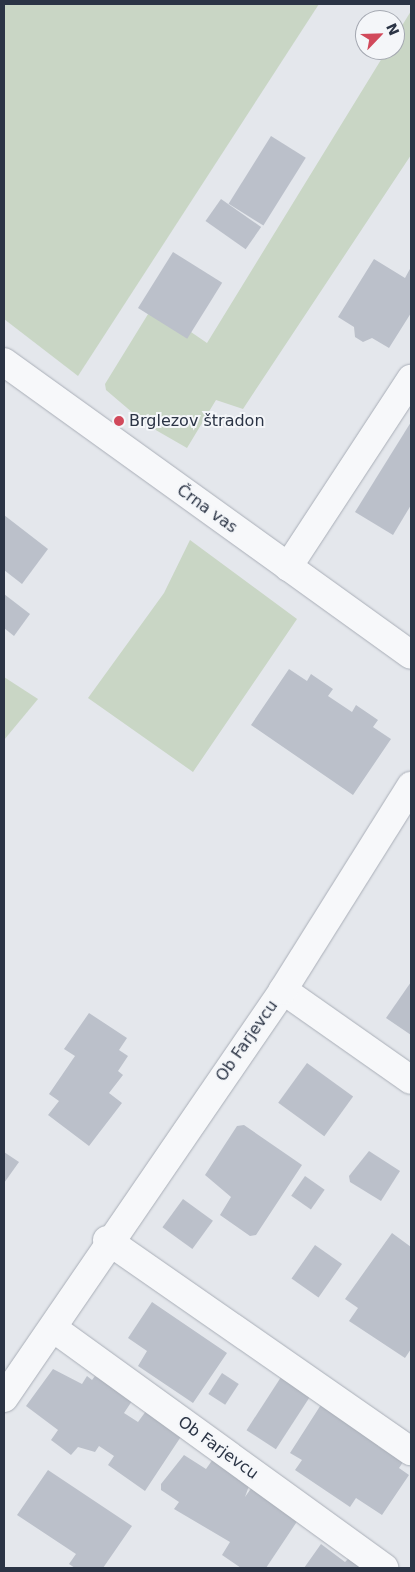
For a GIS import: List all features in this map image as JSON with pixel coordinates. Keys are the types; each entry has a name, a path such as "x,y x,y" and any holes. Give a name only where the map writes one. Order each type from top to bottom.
{"street":[{"name":"Črna vas","path":"4,362 411,656"},
{"path":"288,567 411,379"},
{"name":"Ob Farjevcu","path":"4,1398 52,1328 108,1240 283,990 411,786"},
{"name":"Ob Farjevcu","path":"283,990 411,1080"},
{"path":"108,1240 411,1451"},
{"name":"Ob Farjevcu","path":"52,1328 384,1568"}],"green space":[{"path":"4,4 319,4 78,376 4,319"},
{"path":"411,11 411,155 243,409 216,400 187,448 147,425 106,390 105,384 153,306 207,343 381,60 405,60 405,21"},
{"path":"190,540 297,619 193,772 88,698 164,593"},
{"path":"4,677 38,699 4,740"}],"building":[{"path":"271,136 306,158 263,226 229,204"},
{"path":"221,199 261,227 246,249 206,221"},
{"path":"173,252 222,283 187,339 138,308"},
{"path":"374,259 405,278 411,267 411,313 389,348 372,338 363,342 355,337 354,327 338,317"},
{"path":"411,422 411,505 393,535 355,512"},
{"path":"4,515 48,549 22,584 4,570"},
{"path":"4,594 30,614 14,636 4,628"},
{"path":"289,669 307,681 311,674 333,689 328,696 352,712 356,705 378,720 373,727 391,739 353,795 251,725"},
{"path":"411,982 411,1035 386,1018"},
{"path":"89,1013 127,1038 119,1050 128,1056 118,1071 123,1075 109,1093 122,1103 89,1146 48,1115 59,1101 49,1094 75,1056 64,1049"},
{"path":"307,1063 353,1097 324,1136 278,1103"},
{"path":"244,1125 302,1165 256,1235 250,1236 220,1215 231,1197 205,1175 237,1126"},
{"path":"369,1151 400,1171 381,1201 350,1182 349,1176"},
{"path":"4,1152 19,1162 4,1183"},
{"path":"305,1176 325,1190 311,1209 291,1196"},
{"path":"183,1199 213,1221 192,1249 162,1227"},
{"path":"392,1233 411,1247 411,1349 405,1358 349,1321 358,1308 345,1299"},
{"path":"315,1245 342,1264 319,1298 291,1279"},
{"path":"152,1302 227,1353 193,1403 138,1366 147,1351 128,1338"},
{"path":"53,1369 82,1384 87,1376 92,1380 95,1376 132,1401 124,1413 138,1422 146,1411 182,1435 145,1491 108,1465 114,1456 99,1446 95,1452 78,1447 71,1455 51,1440 58,1430 26,1406"},
{"path":"222,1373 239,1384 225,1405 208,1394"},
{"path":"283,1374 312,1393 276,1449 247,1430"},
{"path":"324,1400 383,1438 378,1446 403,1462 399,1468 409,1475 382,1515 356,1498 350,1507 295,1470 302,1460 290,1453"},
{"path":"184,1455 206,1469 213,1459 250,1483 245,1497 252,1487 300,1517 266,1568 241,1568 222,1555 230,1542 174,1509 179,1502 161,1490 161,1484"},
{"path":"48,1470 132,1526 103,1568 75,1568 69,1564 76,1554 17,1515"},
{"path":"321,1544 345,1562 352,1555 370,1568 304,1568"}],"place":[{"name":"Brglezov štradon","path":"119,421"}]}
